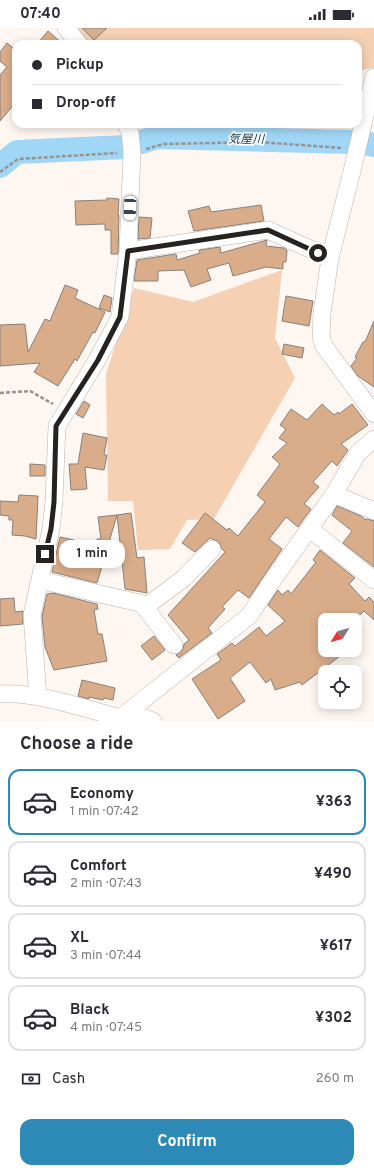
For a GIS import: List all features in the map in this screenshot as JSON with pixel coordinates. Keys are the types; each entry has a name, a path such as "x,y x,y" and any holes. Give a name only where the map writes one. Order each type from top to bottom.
{"street":[{"path":"66,28 76,40"},
{"path":"362,128 374,77"},
{"path":"38,697 32,615 51,529 54,502 56,426 98,360 120,317 128,251 132,152 130,132 128,128"},
{"path":"362,128 330,258 322,313 321,337 324,346 374,414"},
{"path":"128,251 268,230 330,258"},
{"path":"122,717 249,616 334,494 358,453 374,439"},
{"path":"334,494 374,512"},
{"path":"310,528 374,580"},
{"path":"40,580 148,605 184,578 212,549"},
{"path":"142,604 174,645"},
{"path":"0,694 13,693 38,697 122,717 153,721"}],"path":[{"path":"0,172 18,159 132,152 164,144 258,142 357,149"},
{"path":"0,393 30,391 66,411"}],"shaded area":[{"path":"64,28 374,28 374,68 362,70 362,40 80,40"},
{"path":"282,270 275,338 295,378 214,519 187,520 170,549 138,550 133,501 108,501 106,374 134,288 193,302"}],"building":[{"path":"82,28 107,28 94,40"},
{"path":"48,31 58,40 40,40"},
{"path":"7,43 12,47 12,107 0,121 0,75 7,67 0,61 0,52"},
{"path":"107,198 119,199 118,254 111,254 111,230 105,230 105,224 76,225 75,201 107,200"},
{"path":"261,205 264,221 194,231 188,211 209,206 211,212"},
{"path":"139,217 152,218 150,238 138,239"},
{"path":"267,240 266,246 284,248 287,250 286,262 283,262 283,269 266,267 233,276 229,263 207,269 211,280 191,287 184,270 158,271 158,281 134,281 137,260 176,254 177,260 200,253 199,250 220,247 221,253"},
{"path":"65,285 78,290 75,298 105,312 95,333 93,332 77,361 75,359 58,386 34,372 40,363 0,366 0,325 25,324 28,352 45,319 50,321"},
{"path":"104,295 112,298 110,312 99,308"},
{"path":"286,296 313,301 309,326 282,321"},
{"path":"374,321 374,387 358,376 351,366 357,358 355,357 363,342 365,342"},
{"path":"284,344 304,348 302,358 282,354"},
{"path":"84,401 90,405 83,418 76,414"},
{"path":"322,404 334,415 338,412 339,414 352,404 368,425 341,444 348,450 337,466 332,461 313,482 319,487 304,504 311,509 298,527 286,517 269,539 282,549 249,598 238,590 222,607 225,609 208,628 212,633 179,658 176,655 180,653 184,644 189,640 168,615 225,552 219,542 210,538 195,552 182,543 205,513 227,530 229,528 238,536 265,502 257,495 280,464 272,457 287,443 279,438 286,429 280,425 291,409 307,420"},
{"path":"83,433 107,438 104,455 107,455 104,470 85,467 87,489 71,490 69,464 78,464"},
{"path":"30,464 45,465 45,476 30,476"},
{"path":"19,495 38,496 36,539 12,535 13,520 9,520 9,516 0,515 0,501 18,502"},
{"path":"337,506 361,516 366,520 374,521 374,567 343,543 352,531 332,515"},
{"path":"131,513 137,558 144,557 147,593 125,589 117,515"},
{"path":"117,515 97,583 52,572 60,537 74,540 69,556 101,566 97,539 101,539 98,517"},
{"path":"320,550 355,578 349,584 365,601 369,597 374,602 374,620 364,611 362,613 318,613 318,657 339,657 328,665 318,665 318,673 302,685 300,682 275,690 271,679 266,683 250,662 230,678 245,701 218,719 192,679 221,660 217,654 232,643 235,646 259,627 266,636 285,621 268,605 278,590 282,595 288,590 291,594 316,562 313,560"},
{"path":"53,593 97,604 98,609 94,610 98,634 102,634 107,661 54,670 45,647 42,616 47,594"},
{"path":"14,598 15,612 23,611 23,624 0,626 0,599"},
{"path":"154,636 165,650 152,660 141,646"},
{"path":"82,680 115,688 113,700 104,698 103,700 89,697 89,699 78,696"}],"waterway":[{"name":"気屋川","path":"141,142 157,137 351,142"},
{"name":"気屋川","path":"366,143 374,145"},
{"name":"気屋川","path":"0,166 17,152 126,147"}],"route":[{"path":"45,554 51,529 54,502 56,426 98,360 120,317 128,251 268,230 318,253"}]}
